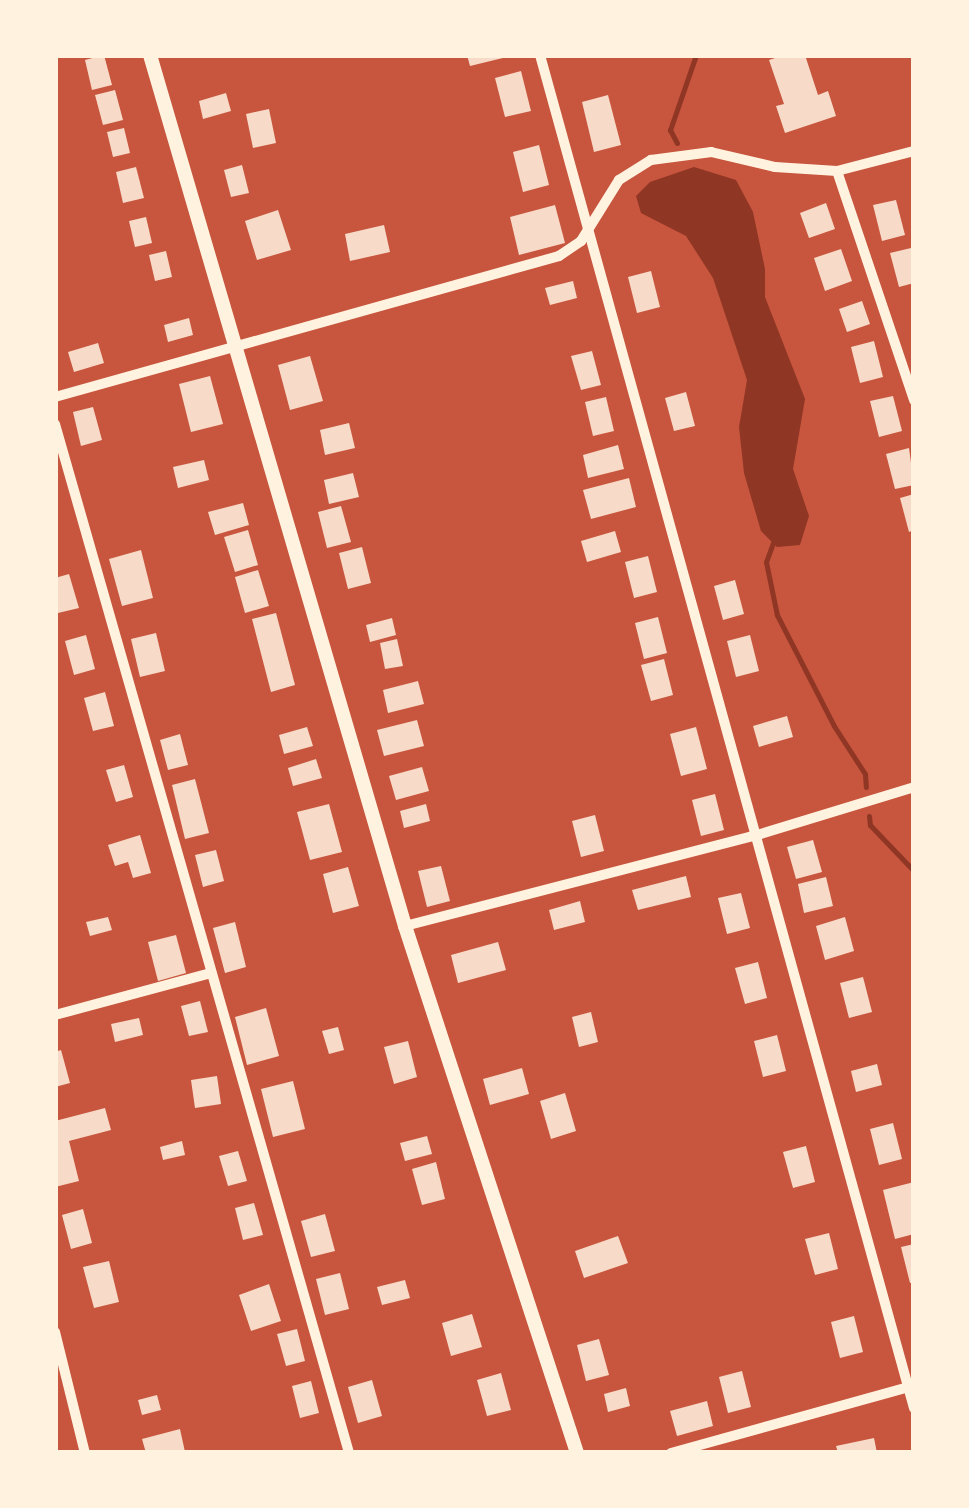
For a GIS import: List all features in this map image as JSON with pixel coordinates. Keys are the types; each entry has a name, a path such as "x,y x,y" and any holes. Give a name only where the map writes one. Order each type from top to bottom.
{"street":[{"path":"150,55 405,926 577,1453"},
{"path":"540,55 914,1408"},
{"path":"55,397 236,350 559,256 589,230 619,180 651,160 712,152 776,167 837,171 914,152"},
{"path":"837,171 914,400"},
{"path":"55,424 349,1453"},
{"path":"405,926 754,836 914,787"},
{"path":"55,1015 212,973"},
{"path":"55,1332 86,1453"},
{"path":"671,1453 911,1386"}],"shaded area":[{"path":"694,167 736,180 753,212 765,269 765,297 805,399 793,469 809,516 800,545 777,547 761,531 744,473 739,427 747,380 713,278 686,236 641,213 636,196 650,182"}],"building":[{"path":"104,55 112,85 92,90 85,60"},
{"path":"467,55 511,55 511,56 470,66"},
{"path":"805,55 818,95 828,91 836,116 785,133 776,106 784,104 769,60"},
{"path":"521,71 531,111 505,117 495,78"},
{"path":"115,90 123,120 103,125 95,95"},
{"path":"226,93 231,111 203,119 199,101"},
{"path":"608,95 621,145 594,152 582,102"},
{"path":"269,109 276,143 253,148 246,114"},
{"path":"124,128 130,153 113,157 107,132"},
{"path":"539,145 549,185 523,192 513,152"},
{"path":"242,165 249,193 231,197 224,170"},
{"path":"136,167 144,198 123,203 116,172"},
{"path":"896,200 905,235 882,241 873,205"},
{"path":"826,203 835,229 809,238 800,213"},
{"path":"555,205 565,243 519,255 510,217"},
{"path":"278,210 291,250 257,260 245,221"},
{"path":"146,217 152,243 135,247 129,221"},
{"path":"384,225 390,252 350,261 345,234"},
{"path":"911,248 914,283 899,287 890,253"},
{"path":"841,249 852,281 825,291 814,258"},
{"path":"166,251 172,277 155,281 149,255"},
{"path":"651,271 660,307 637,313 628,277"},
{"path":"573,281 577,298 550,305 545,288"},
{"path":"862,301 870,324 847,332 839,309"},
{"path":"189,318 193,335 168,342 164,325"},
{"path":"874,341 883,377 860,383 851,347"},
{"path":"98,343 104,363 74,372 68,352"},
{"path":"592,351 601,385 581,390 571,356"},
{"path":"310,356 323,401 290,410 278,365"},
{"path":"210,376 223,424 191,432 179,384"},
{"path":"686,392 695,426 674,431 665,398"},
{"path":"893,396 902,431 879,437 870,401"},
{"path":"606,397 614,431 593,436 585,402"},
{"path":"93,407 102,440 81,446 73,412"},
{"path":"349,423 355,448 325,455 320,430"},
{"path":"618,445 624,469 588,478 583,455"},
{"path":"909,448 914,485 895,489 886,454"},
{"path":"204,460 209,480 178,488 173,467"},
{"path":"353,473 359,497 329,504 324,480"},
{"path":"629,478 636,507 591,519 583,490"},
{"path":"914,494 914,530 909,532 900,498"},
{"path":"243,503 249,525 215,535 208,512"},
{"path":"341,506 351,542 327,548 318,512"},
{"path":"248,530 258,565 235,572 224,537"},
{"path":"615,531 621,552 587,562 581,541"},
{"path":"362,547 371,583 348,589 339,553"},
{"path":"141,550 153,598 122,606 109,559"},
{"path":"648,556 657,592 634,598 625,562"},
{"path":"258,570 269,606 245,613 235,577"},
{"path":"69,574 79,608 58,613 55,578"},
{"path":"735,580 744,614 723,620 714,586"},
{"path":"276,613 295,685 271,692 252,619"},
{"path":"658,617 667,653 644,659 635,623"},
{"path":"392,618 396,635 370,642 366,625"},
{"path":"156,633 165,671 140,677 131,639"},
{"path":"86,635 95,669 74,675 65,641"},
{"path":"750,635 759,671 736,677 727,641"},
{"path":"397,639 403,666 385,669 380,643"},
{"path":"664,659 673,695 651,701 641,665"},
{"path":"418,681 424,704 388,713 383,690"},
{"path":"105,692 114,726 93,731 84,698"},
{"path":"787,716 793,737 759,747 753,726"},
{"path":"417,720 424,746 384,756 377,730"},
{"path":"307,727 313,746 284,754 279,735"},
{"path":"696,727 707,769 681,776 670,734"},
{"path":"180,734 188,765 168,770 160,740"},
{"path":"316,759 322,778 293,786 288,768"},
{"path":"124,765 133,797 116,802 106,770"},
{"path":"422,767 429,791 396,800 389,776"},
{"path":"195,779 209,833 185,839 172,785"},
{"path":"715,794 724,830 701,836 692,800"},
{"path":"329,804 342,852 310,860 297,812"},
{"path":"426,804 430,821 404,828 400,811"},
{"path":"595,815 604,851 581,857 572,821"},
{"path":"140,835 151,873 133,878 128,862 115,866 108,845"},
{"path":"813,840 822,872 796,879 787,847"},
{"path":"216,850 224,881 203,887 195,855"},
{"path":"441,866 450,901 427,907 418,871"},
{"path":"348,867 359,906 333,913 323,874"},
{"path":"686,876 691,897 638,910 632,890"},
{"path":"826,877 833,906 804,913 798,884"},
{"path":"741,893 750,928 727,934 718,898"},
{"path":"580,901 585,922 554,930 549,910"},
{"path":"108,917 112,930 90,936 86,922"},
{"path":"845,917 854,951 825,960 816,926"},
{"path":"235,922 246,967 225,973 213,928"},
{"path":"176,935 186,973 158,981 148,942"},
{"path":"498,942 506,970 458,983 451,955"},
{"path":"758,962 767,998 745,1004 735,968"},
{"path":"863,977 872,1012 849,1018 840,983"},
{"path":"200,1001 208,1032 189,1036 181,1006"},
{"path":"266,1008 279,1056 247,1065 235,1017"},
{"path":"591,1012 598,1042 579,1047 572,1017"},
{"path":"139,1018 143,1035 115,1042 111,1024"},
{"path":"338,1027 344,1050 329,1054 322,1031"},
{"path":"777,1035 786,1071 763,1077 754,1041"},
{"path":"408,1041 417,1077 394,1084 384,1047"},
{"path":"61,1050 70,1083 55,1087 55,1052"},
{"path":"877,1064 882,1085 856,1092 851,1071"},
{"path":"522,1068 529,1094 490,1105 483,1079"},
{"path":"217,1076 221,1104 195,1108 191,1080"},
{"path":"293,1081 305,1129 273,1137 261,1089"},
{"path":"565,1093 576,1131 551,1139 540,1101"},
{"path":"105,1108 111,1130 69,1141 79,1181 55,1187 55,1121"},
{"path":"893,1123 902,1159 879,1165 870,1129"},
{"path":"427,1136 432,1154 405,1161 400,1143"},
{"path":"182,1141 185,1155 163,1160 160,1147"},
{"path":"806,1146 815,1182 793,1188 783,1152"},
{"path":"238,1151 247,1181 228,1186 219,1156"},
{"path":"436,1162 445,1199 422,1205 412,1169"},
{"path":"914,1182 914,1234 895,1239 883,1190"},
{"path":"254,1203 263,1235 243,1240 235,1208"},
{"path":"83,1209 92,1243 71,1249 62,1215"},
{"path":"325,1214 335,1251 311,1257 301,1221"},
{"path":"829,1233 838,1269 815,1275 805,1239"},
{"path":"618,1236 628,1263 584,1278 575,1251"},
{"path":"914,1244 914,1282 910,1283 901,1247"},
{"path":"109,1261 119,1302 94,1308 83,1267"},
{"path":"340,1273 349,1309 325,1315 316,1279"},
{"path":"405,1280 410,1298 382,1305 377,1287"},
{"path":"269,1284 281,1321 251,1331 239,1295"},
{"path":"472,1314 482,1347 451,1356 442,1323"},
{"path":"854,1316 863,1352 840,1358 831,1322"},
{"path":"297,1329 305,1361 286,1366 277,1334"},
{"path":"599,1339 609,1375 586,1381 577,1345"},
{"path":"742,1371 751,1407 728,1413 719,1377"},
{"path":"501,1373 511,1410 487,1416 477,1380"},
{"path":"372,1380 382,1416 358,1423 348,1387"},
{"path":"311,1381 319,1413 300,1418 292,1386"},
{"path":"626,1388 630,1406 608,1412 604,1394"},
{"path":"157,1395 161,1410 142,1415 138,1400"},
{"path":"707,1401 713,1426 677,1436 670,1411"},
{"path":"180,1429 185,1452 146,1453 142,1439"},
{"path":"874,1438 877,1453 838,1453 836,1446"}],"waterway":[{"path":"677,143 670,130 696,55"},
{"path":"774,540 766,562 777,615 834,726 865,774 866,787"},
{"path":"869,816 870,825 914,871"}]}
